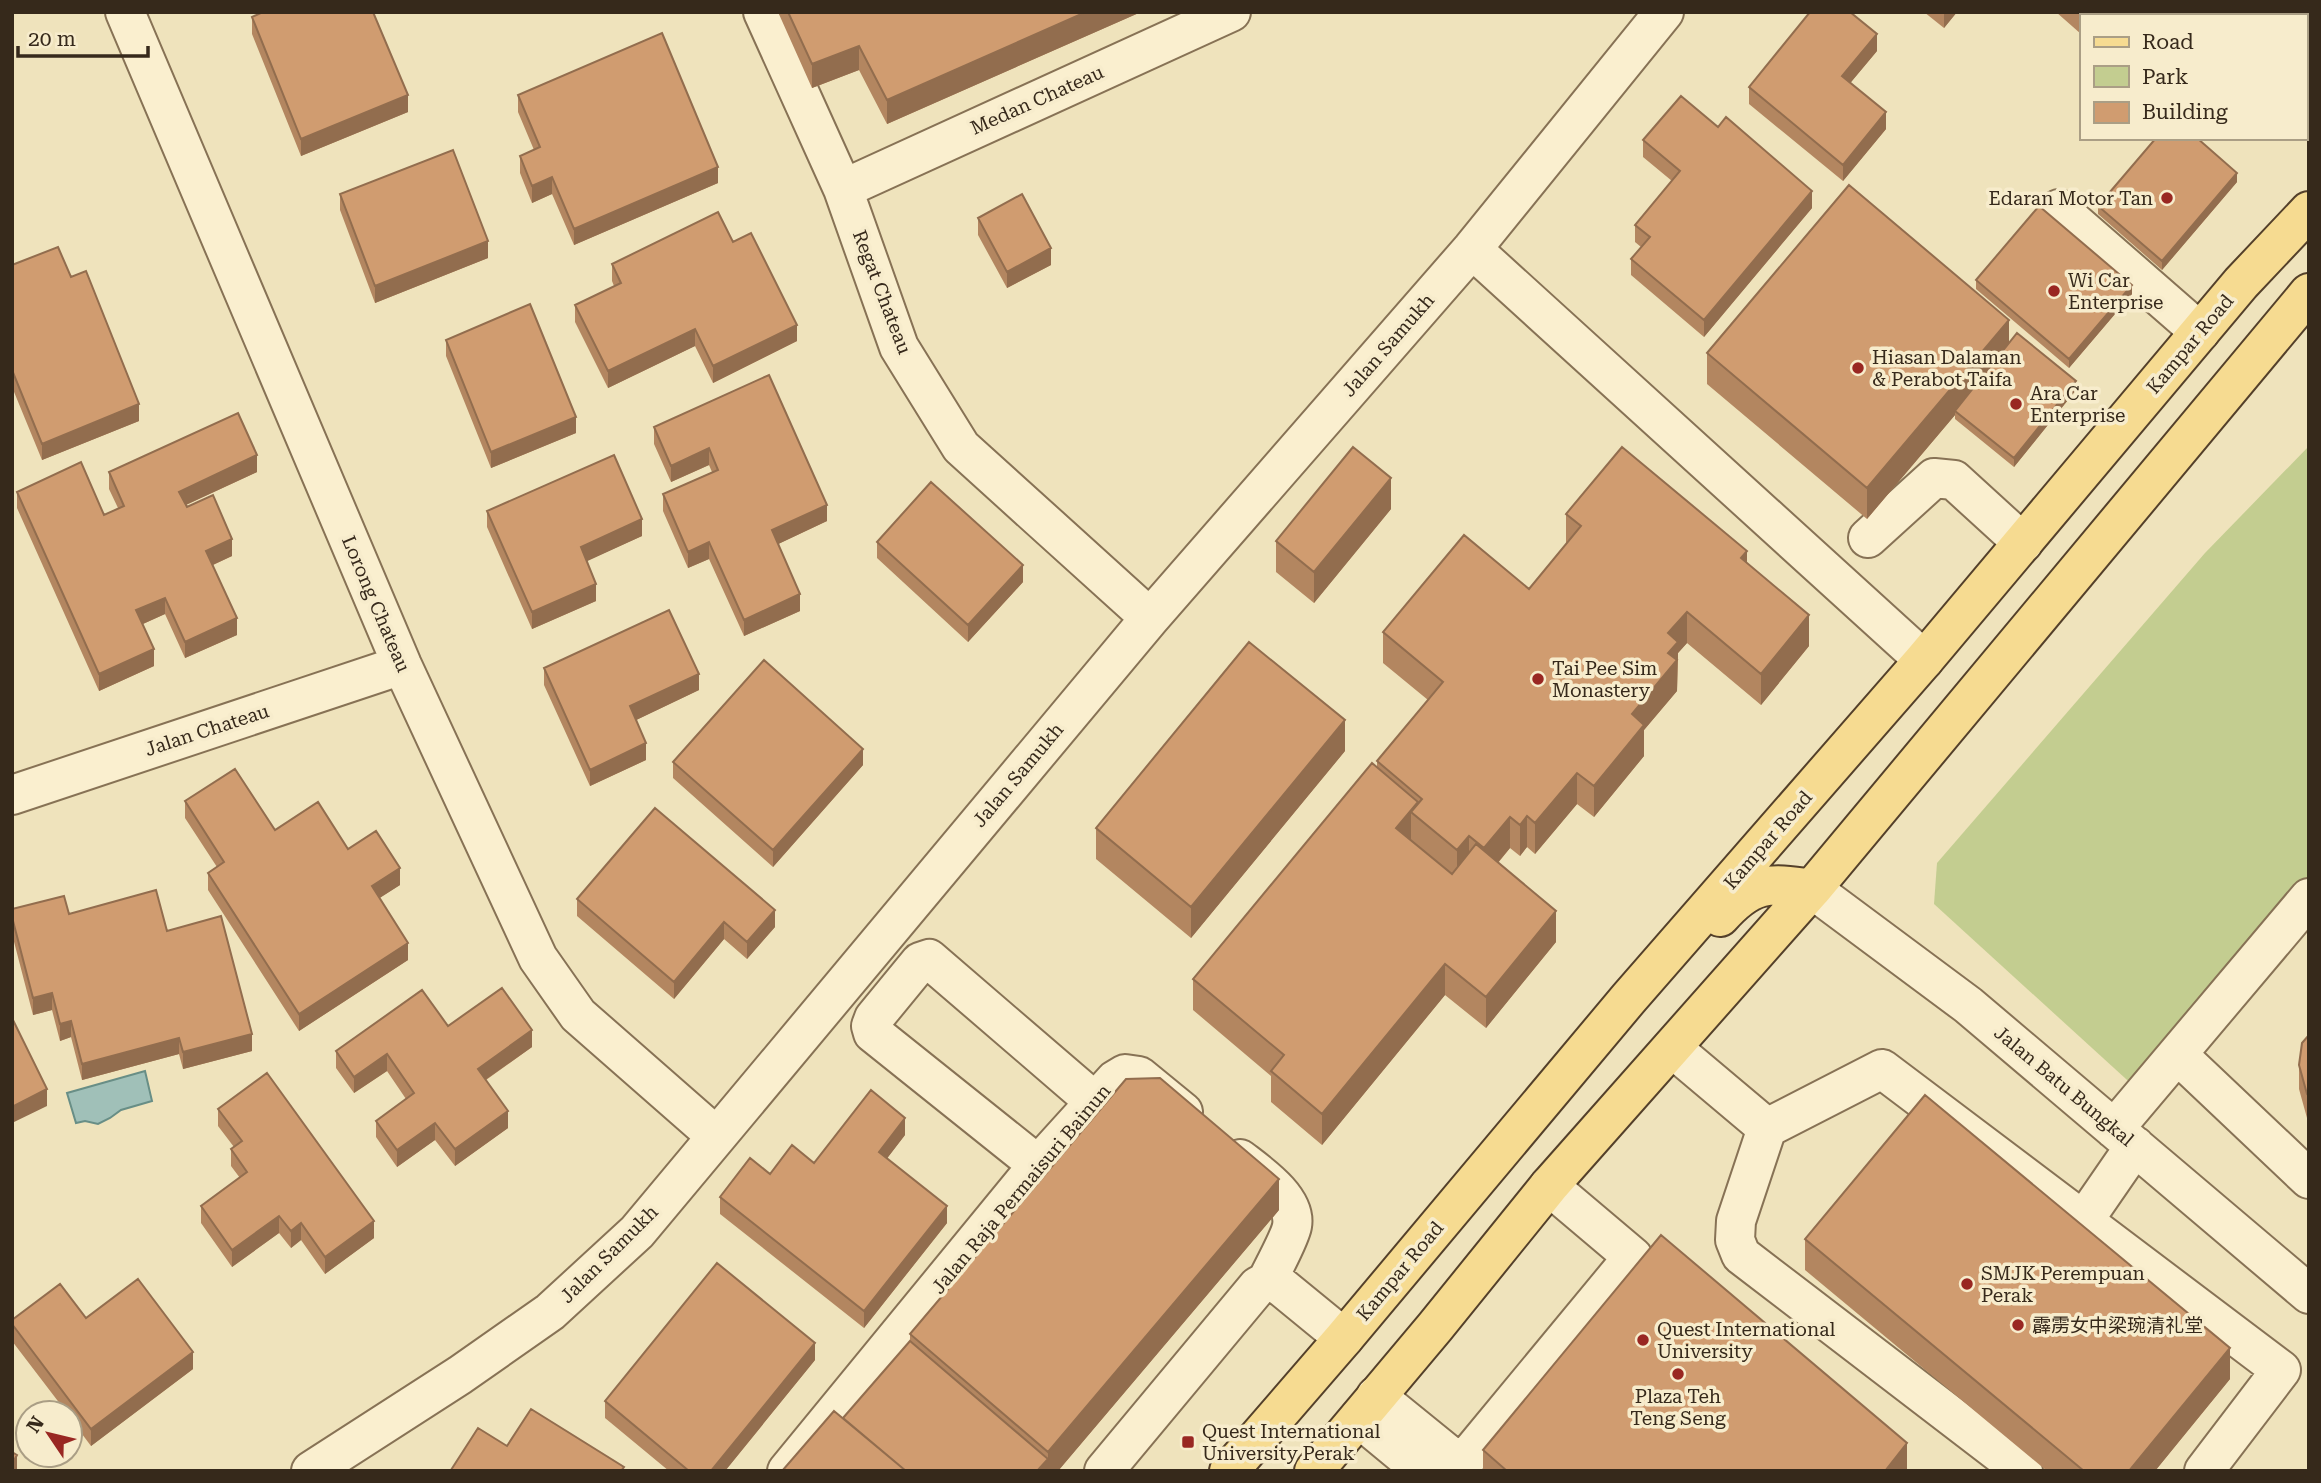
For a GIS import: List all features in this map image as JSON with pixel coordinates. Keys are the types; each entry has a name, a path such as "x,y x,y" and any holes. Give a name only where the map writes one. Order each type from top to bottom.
{"main road":[{"name":"Kampar Road","path":"1229,1471 1629,998 1924,660 2241,283 2309,211"},
{"path":"1314,1471 1549,1186 1812,889 2309,293"},
{"path":"1629,998 1659,986 1734,902 1754,888 1782,884 1812,889"}],"street":[{"name":"Lorong Chateau","path":"125,12 402,665 538,958 578,1015 716,1136"},
{"name":"Regat Chateau","path":"763,12 843,189 899,347 961,447 1150,618"},
{"name":"Medan Chateau","path":"843,189 1231,12"},
{"name":"Jalan Samukh","path":"311,1471 460,1375 550,1312 637,1232 1150,618 1472,249 1664,12"},
{"path":"2059,209 2200,332"},
{"path":"1472,249 1924,660"},
{"path":"1868,538 1934,478 1954,480 2023,543"},
{"name":"Jalan Chateau","path":"12,795 402,665"},
{"name":"Jalan Batu Bungkal","path":"1812,889 1968,1005 2309,1294"},
{"path":"2084,1220 2124,1138 2178,1055 2309,898"},
{"path":"1038,1165 873,1033 871,1026 874,1018 920,962 929,959 1094,1101"},
{"path":"1672,1048 1767,1128"},
{"path":"2178,1055 2309,1179"},
{"path":"2023,1471 1741,1255 1735,1240 1737,1222 1767,1128 1882,1069 2281,1370 2204,1471"},
{"name":"Jalan Raja Permaisuri Bainun","path":"787,1471 1038,1165 1094,1101 1125,1074 1139,1076 1281,1192 1293,1224 1267,1281 1258,1286 1104,1471"},
{"path":"1367,1407 1461,1465 1616,1278 1633,1257 1549,1186"},
{"path":"1267,1281 1278,1284 1344,1338"},
{"path":"1367,1407 1423,1471"}],"green space":[{"path":"2309,446 2309,878 2137,1089 1934,904 1937,863 2205,553"}],"water":[{"path":"145,1071 152,1101 121,1110 98,1124 85,1121 76,1123 67,1093"}],"building":[{"path":"263,12 373,12 408,95 301,139 252,17"},
{"path":"788,12 1086,12 887,100 859,46 812,64"},
{"path":"1810,12 1850,12 1877,34 1842,76 1886,112 1843,165 1749,87"},
{"path":"2138,12 2210,12 2209,14"},
{"path":"662,33 718,167 574,229 552,177 532,186 520,156 540,147 518,95"},
{"path":"1681,96 1718,127 1726,117 1812,191 1704,320 1631,259 1650,237 1635,225 1680,171 1643,140"},
{"name":"Edaran Motor Tan","path":"2154,140 2199,140 2237,173 2162,261 2098,206"},
{"path":"453,150 488,241 375,286 340,194"},
{"name":"Hiasan Dalaman & Perabot Taifa","path":"1849,185 2009,320 1867,488 1707,353"},
{"path":"1022,194 1051,248 1007,272 978,218"},
{"name":"Wi Car Enterprise","path":"2039,206 2132,285 2069,359 1976,280"},
{"path":"718,212 733,242 751,233 797,325 713,366 695,329 608,371 575,305 621,283 612,264"},
{"path":"58,247 71,277 86,271 139,404 42,444 12,370 12,265"},
{"path":"530,304 576,417 491,452 446,340"},
{"name":"Ara Car Enterprise","path":"2017,333 2076,381 2014,458 1955,411"},
{"path":"769,375 827,505 772,530 800,594 744,620 709,542 688,552 663,494 718,470 709,448 671,466 654,427"},
{"path":"238,413 257,455 179,492 187,507 213,495 232,539 206,551 237,618 185,642 165,598 136,610 154,649 99,674 17,492 81,462 104,515 124,506 109,472"},
{"path":"1353,447 1391,478 1314,572 1276,541"},
{"name":"Tai Pee Sim Monastery","path":"1622,447 1747,551 1741,558 1809,615 1761,674 1687,612 1668,633 1678,642 1668,653 1677,660 1632,714 1644,725 1594,786 1577,773 1535,823 1527,816 1520,825 1510,817 1484,848 1469,836 1457,850 1411,812 1422,799 1377,761 1443,682 1383,632 1464,535 1529,589 1581,526 1566,514"},
{"path":"614,455 642,519 581,547 596,584 532,612 487,511"},
{"path":"931,482 1023,565 968,625 877,542"},
{"path":"669,610 699,674 630,706 646,743 590,770 544,668"},
{"path":"1249,642 1345,720 1191,907 1096,828"},
{"path":"764,660 863,749 773,850 673,762"},
{"path":"1372,763 1418,802 1396,828 1452,874 1476,844 1556,911 1486,997 1445,964 1322,1114 1271,1071 1284,1055 1193,979"},
{"path":"235,769 275,830 318,802 348,849 376,831 400,868 372,886 408,943 299,1014 208,873 224,862 185,801"},
{"path":"655,808 775,910 747,942 724,922 674,982 577,899"},
{"path":"156,890 167,931 221,916 252,1034 183,1052 179,1038 82,1064 71,1021 60,1024 52,993 33,998 12,909 64,896 69,914"},
{"path":"502,988 532,1030 478,1069 508,1111 455,1149 435,1123 397,1150 376,1121 414,1093 387,1054 354,1077 336,1051 422,990 448,1026"},
{"path":"12,1018 47,1089 12,1107"},
{"path":"2309,1035 2309,1096 2299,1065 2302,1043"},
{"path":"267,1073 374,1221 325,1257 301,1223 291,1231 279,1216 232,1250 201,1206 247,1172 231,1149 242,1141 218,1109"},
{"path":"1160,1078 1279,1179 1048,1452 910,1334 1126,1079"},
{"path":"871,1090 905,1118 879,1152 947,1206 864,1311 720,1197 750,1158 770,1174 792,1145 814,1163"},
{"name":"霹雳女中梁琬清礼堂","path":"1925,1095 2230,1348 2129,1471 2084,1471 1805,1239"},
{"name":"Quest International University","path":"1661,1235 1907,1443 1885,1471 1507,1471 1483,1450"},
{"path":"717,1263 815,1343 711,1471 689,1471 605,1401"},
{"path":"138,1279 193,1352 91,1429 84,1420 84,1399 68,1399 12,1324 12,1320 60,1284 86,1318"},
{"path":"910,1341 1048,1459 1037,1471 906,1471 843,1418"},
{"path":"531,1409 624,1467 621,1471 451,1470 478,1428 507,1446"},
{"path":"834,1411 906,1471 782,1471"}],"place":[{"name":"Edaran Motor Tan","path":"2167,198"},
{"name":"Wi Car Enterprise","path":"2054,291"},
{"name":"Hiasan Dalaman & Perabot Taifa","path":"1858,368"},
{"name":"Ara Car Enterprise","path":"2016,404"},
{"name":"Tai Pee Sim Monastery","path":"1538,679"},
{"name":"SMJK Perempuan Perak","path":"1967,1284"},
{"name":"霹雳女中梁琬清礼堂","path":"2018,1325"},
{"name":"Quest International University","path":"1643,1340"},
{"name":"Plaza Teh Teng Seng","path":"1678,1374"},
{"name":"Quest International University Perak","path":"1188,1442"}]}
